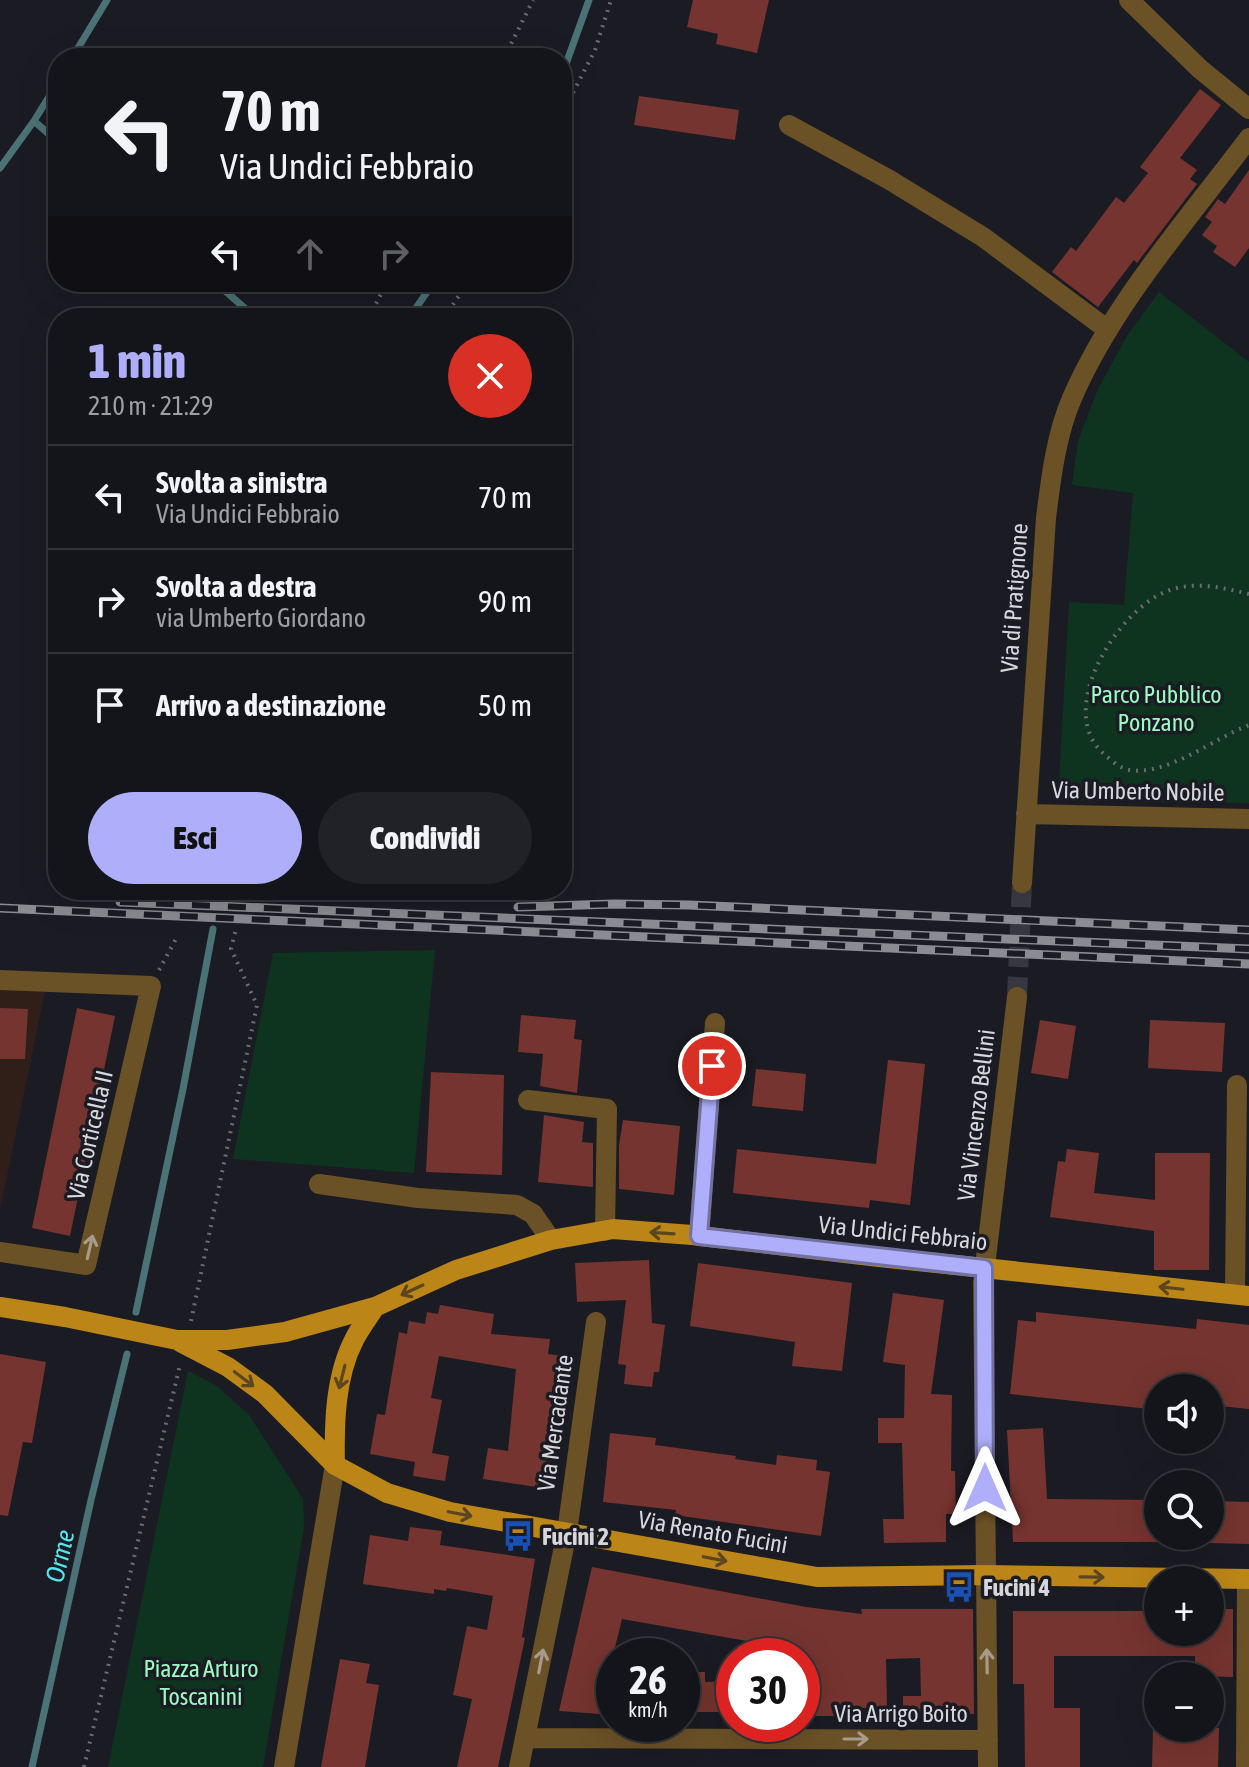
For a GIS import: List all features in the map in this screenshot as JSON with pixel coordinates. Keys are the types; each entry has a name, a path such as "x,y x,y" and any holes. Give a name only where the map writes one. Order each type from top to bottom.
{"main road":[{"name":"Via Undici Febbraio","path":"177,1340 227,1340 285,1332 375,1307 456,1270 551,1240 605,1231 699,1236 1242,1295"},
{"path":"0,1307 177,1340"},
{"path":"335,1465 335,1419 343,1373 354,1339 375,1307"},
{"name":"Via Renato Fucini","path":"177,1340 228,1367 265,1394 335,1465 387,1493 450,1512 817,1577 986,1575 1248,1579"}],"street":[{"path":"1129,0 1200,69 1249,109"},
{"path":"789,125 888,179 983,237 1108,330"},
{"name":"Via di Pratignone","path":"1022,883 1041,572 1052,466 1071,399 1108,330 1249,138"},
{"name":"Via Umberto Nobile","path":"1026,814 1249,819"},
{"path":"0,980 151,986"},
{"name":"Via Corticella II","path":"0,1252 86,1265 151,986"},
{"name":"Via Vincenzo Bellini","path":"988,1767 984,1268 1017,997"},
{"path":"699,1236 715,1023"},
{"path":"1237,1085 1242,1295"},
{"path":"528,1100 607,1109 605,1231"},
{"path":"319,1184 418,1198 517,1205 533,1214 551,1240"},
{"name":"Via Mercadante","path":"519,1767 567,1532 596,1322"},
{"path":"284,1767 335,1465"},
{"path":"1246,1767 1248,1579"},
{"name":"Via Arrigo Boito","path":"526,1738 988,1740"}],"path":[{"path":"509,48 533,0"},
{"path":"572,95 595,50 611,0"},
{"path":"1249,594 1221,587 1181,587 1166,591 1146,603 1127,621 1099,659 1090,684 1086,713 1090,735 1099,750 1115,764 1129,770 1170,764 1249,725"},
{"path":"151,986 177,937"}],"shaded area":[{"path":"0,980 47,982 0,1210"}],"green space":[{"name":"Parco Pubblico Ponzano","path":"1159,292 1249,362 1249,803 1058,800 1069,602 1124,605 1133,493 1072,485 1078,441 1098,389 1127,336"},
{"path":"435,950 414,1173 233,1159 273,953"},
{"name":"Piazza Arturo Toscanini","path":"188,1371 217,1386 249,1415 303,1499 304,1527 263,1767 108,1767"}],"building":[{"path":"693,0 769,0 757,53 716,44 718,34 687,27"},
{"path":"1200,89 1221,105 1180,158 1197,170 1190,179 1197,184 1137,263 1134,260 1098,307 1052,272 1071,247 1076,251 1116,197 1124,203 1148,173 1140,167"},
{"path":"639,96 739,110 735,140 634,125"},
{"path":"1249,170 1249,248 1235,267 1213,252 1217,246 1202,235 1212,222 1205,217 1218,199 1225,204"},
{"path":"0,1008 28,1009 25,1059 0,1059"},
{"path":"77,1008 115,1016 70,1236 32,1228"},
{"path":"521,1015 576,1020 574,1039 582,1040 577,1093 540,1086 543,1054 518,1052"},
{"path":"1040,1020 1076,1026 1068,1079 1031,1073"},
{"path":"1150,1020 1225,1023 1222,1072 1148,1068"},
{"path":"888,1060 925,1064 910,1205 870,1200 869,1208 733,1193 737,1149 876,1164"},
{"path":"756,1069 806,1074 803,1111 752,1106"},
{"path":"431,1072 504,1075 502,1175 426,1172"},
{"path":"544,1115 584,1122 582,1142 593,1143 593,1187 538,1182"},
{"path":"623,1120 680,1126 674,1195 619,1189 619,1145"},
{"path":"1067,1149 1099,1153 1094,1193 1155,1200 1155,1153 1210,1153 1209,1270 1154,1270 1154,1231 1050,1217 1058,1161 1065,1162"},
{"path":"649,1260 652,1323 665,1325 659,1372 654,1372 652,1387 624,1384 626,1365 618,1364 626,1300 577,1302 575,1263"},
{"path":"698,1263 852,1283 842,1371 792,1366 795,1342 690,1326"},
{"path":"893,1293 944,1300 931,1394 952,1395 951,1471 955,1471 956,1514 946,1514 946,1542 884,1543 883,1519 904,1519 902,1443 878,1443 878,1418 904,1418 905,1365 883,1362"},
{"path":"440,1305 494,1314 491,1334 550,1339 548,1354 565,1356 550,1489 483,1479 488,1448 508,1451 516,1369 439,1356 431,1398 442,1400 432,1453 449,1456 445,1481 413,1476 415,1462 370,1454 377,1414 385,1415 399,1332 407,1334 409,1321 425,1324 427,1312 438,1314"},
{"path":"1036,1312 1196,1329 1197,1319 1249,1325 1249,1409 1224,1406 1224,1374 1144,1374 1144,1408 1010,1394 1018,1320 1036,1322"},
{"path":"0,1354 46,1362 32,1443 23,1442 8,1516 0,1515"},
{"path":"1043,1428 1047,1499 1144,1500 1144,1542 1013,1542 1007,1430"},
{"path":"610,1433 656,1438 655,1445 776,1465 777,1455 817,1460 816,1470 830,1472 821,1536 675,1515 676,1510 603,1502"},
{"path":"1224,1501 1249,1502 1249,1544 1224,1543"},
{"path":"410,1527 442,1531 440,1545 535,1559 522,1637 525,1638 498,1767 457,1767 472,1699 453,1695 467,1626 487,1630 493,1596 447,1588 446,1591 434,1589 434,1594 363,1584 370,1535 408,1541"},
{"path":"592,1567 806,1607 862,1614 861,1609 973,1609 974,1714 903,1714 903,1696 921,1696 920,1658 886,1659 887,1708 850,1708 850,1716 820,1716 820,1638 730,1638 622,1619 617,1638 596,1638 596,1714 559,1711"},
{"path":"1224,1609 1233,1609 1233,1677 1224,1677 1224,1662 1195,1662 1195,1656 1054,1656 1054,1708 1080,1708 1080,1767 1025,1767 1024,1684 1013,1684 1013,1611 1144,1611 1144,1646 1224,1646"},
{"path":"340,1659 370,1664 366,1683 379,1685 365,1767 321,1767"},
{"path":"700,1672 705,1672 705,1682 716,1682 716,1712 700,1712"},
{"path":"1153,1742 1219,1742 1218,1767 1152,1767"}],"waterway":[{"path":"78,48 107,0"},
{"name":"Orme","path":"572,48 589,0"},
{"path":"0,168 48,98"},
{"path":"34,121 48,133"},
{"path":"226,292 245,308"},
{"name":"Orme","path":"416,308 427,292"},
{"name":"Orme","path":"136,1312 213,929"},
{"name":"Orme","path":"32,1767 127,1354"}],"tunnel":[{"path":"1017,997 1022,883"}],"railway":[{"path":"120,902 1249,949"},
{"path":"518,907 689,905 1249,930"},
{"path":"0,908 1249,964"}],"place":[{"name":"Fucini 2","path":"518,1536"},
{"name":"Fucini 4","path":"959,1587"}],"route":[{"path":"712,1066 699,1236 984,1268 985,1488"}]}
